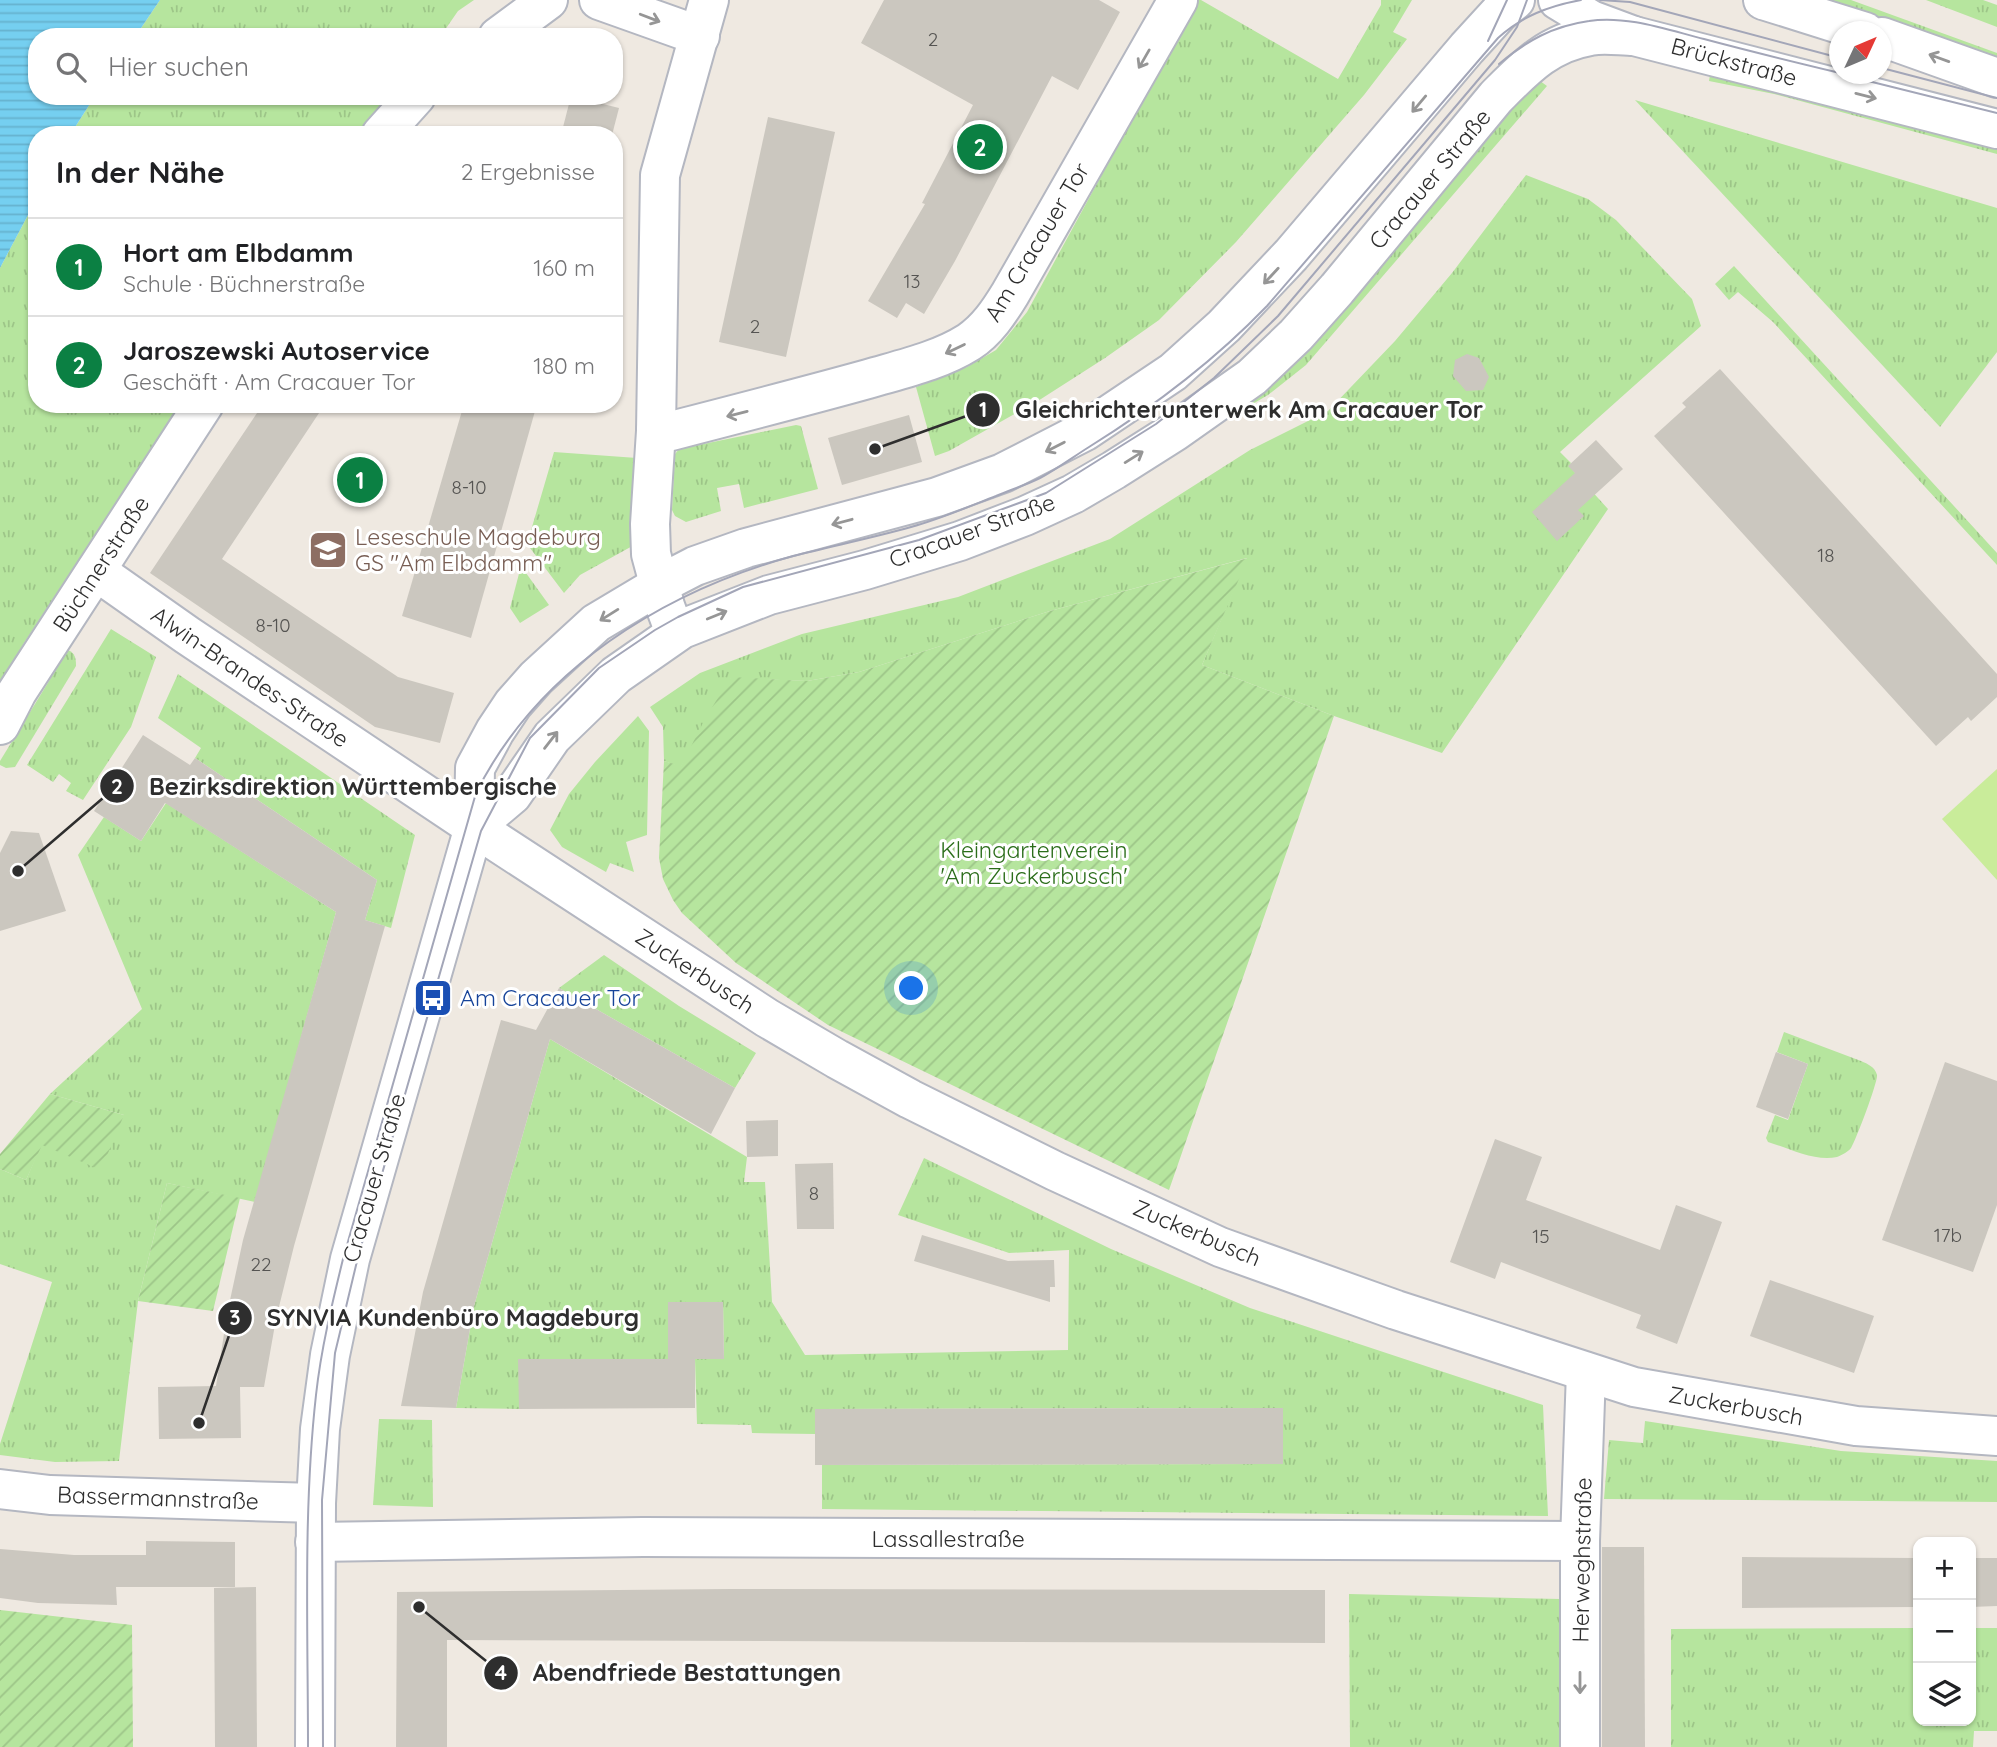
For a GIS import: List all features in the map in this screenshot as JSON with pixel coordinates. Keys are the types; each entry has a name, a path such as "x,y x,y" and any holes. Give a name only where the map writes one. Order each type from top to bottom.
{"street":[{"path":"510,28 548,0"},
{"path":"599,0 700,36"},
{"path":"675,633 651,554 650,524 656,431 660,174 709,0"},
{"name":"Am Cracauer Tor","path":"656,431 671,431 712,421 925,362 954,350 981,333 1010,294 1178,0"},
{"name":"Cracauer Straße","path":"1454,64 1466,44 1484,0"},
{"name":"Cracauer Straße","path":"315,1747 315,1542 324,1391 347,1271 474,827 475,768 513,704 536,678 596,624 695,566 746,548 937,497 1003,473 1085,431 1172,372 1224,326 1291,255 1454,64 1499,13 1515,0"},
{"name":"Cracauer Straße","path":"1496,97 1517,65 1548,0"},
{"name":"Brückstraße","path":"1558,0 1591,20 1634,36 1997,129"},
{"path":"1763,0 1830,21"},
{"name":"Cracauer Straße","path":"474,827 512,795 552,737 616,674 675,633 769,595 960,541 1025,516 1073,494 1174,432 1252,377 1296,335 1496,97 1523,70 1547,50 1567,41 1592,35 1634,36"},
{"path":"1892,41 1997,78"},
{"path":"389,126 408,105"},
{"name":"Büchnerstraße","path":"0,725 18,692 199,413"},
{"name":"Alwin-Brandes-Straße","path":"96,571 474,827"},
{"name":"Zuckerbusch","path":"474,827 825,1053 1043,1165 1220,1247 1395,1310 1634,1387 1812,1420 1877,1429 1997,1436"},
{"name":"Herweghstraße","path":"1580,1747 1580,1541 1586,1372"},
{"name":"Bassermannstraße","path":"0,1489 50,1495 316,1503"},
{"name":"Lassallestraße","path":"315,1542 643,1537 1580,1541"}],"green space":[{"path":"160,0 474,0 458,11 446,28 141,28"},
{"path":"1197,0 1338,79 1381,5 1381,0 1412,0 1393,32 1407,39 1364,95 1236,242 1159,320 1041,399 949,451 935,456 916,387 967,367 996,350 1027,312"},
{"path":"1823,0 1851,0 1997,53 1997,63 1892,25 1892,21 1881,21"},
{"path":"1926,0 1983,0 1997,5 1997,27"},
{"path":"1711,68 1997,144 1997,154 1774,94 1709,81"},
{"path":"1536,78 1547,86 1306,365 1268,395 1125,486 1035,533 961,560 1120,480"},
{"path":"1635,100 1997,208 1997,352 1940,427"},
{"path":"89,105 389,105 373,126 76,126"},
{"path":"1526,175 1588,199 1616,220 1692,299 1701,326 1560,452 1571,463 1569,466 1608,509 1442,753 1334,716 1202,665 1247,558 1050,611 859,672 807,681 731,678 681,767 664,761 663,727 650,707 700,673 802,634 958,597 1110,539 1250,450 1328,411 1395,341 1452,273"},
{"path":"28,215 28,413 175,413 24,643 0,685 0,268"},
{"path":"1734,266 1997,553 1997,565 1773,322 1738,292 1729,300 1715,284"},
{"path":"801,426 818,489 744,508 739,484 717,488 721,511 686,522 675,516 672,510 675,454 679,449"},
{"path":"554,452 637,458 636,544 580,575 564,593 527,544"},
{"name":"Kleingartenverein 'Am Zuckerbusch'","path":"1248,558 1202,665 1334,716 1169,1190 828,1025 736,963 682,913 673,900 663,879 659,858 664,761 681,766 706,717 731,677 807,681 859,672 1050,611"},
{"path":"521,566 549,605 520,623 510,608"},
{"path":"111,629 156,657 131,727 83,800 66,791 71,783 59,774 53,782 27,765"},
{"path":"68,650 75,656 76,666 15,767 6,768 0,765 0,761"},
{"path":"178,674 415,835 391,928 365,920 377,880 195,758 201,748 158,718"},
{"path":"638,716 649,731 647,835 626,842 634,872 610,863 606,872 562,847 550,830 569,794"},
{"path":"1997,769 1997,880 1942,819"},
{"path":"166,803 336,912 255,1202 167,1183 138,1301 119,1461 55,1462 0,1455 0,1444 52,1282 0,1264 0,1169 26,1180 41,1145 124,1115 50,1094 142,1009 78,855 104,817 141,841"},
{"path":"604,955 679,1006 756,1053 735,1088 559,988"},
{"path":"1784,1032 1864,1062 1876,1072 1874,1088 1854,1143 1848,1151 1839,1156 1811,1156 1768,1142 1766,1138 1775,1115 1788,1120 1808,1064 1777,1052"},
{"path":"550,1039 747,1157 744,1182 765,1182 772,1302 805,1355 1068,1350 1069,1250 1009,1253 898,1215 924,1158 1111,1249 1250,1308 1543,1405 1548,1516 822,1509 822,1465 1282,1464 1282,1408 815,1409 815,1434 752,1433 751,1425 697,1424 695,1359 724,1358 723,1302 668,1359 519,1359 519,1409 456,1408 474,1306"},
{"path":"50,1094 124,1115 101,1170 42,1145 26,1180 0,1169 0,1154"},
{"path":"167,1183 240,1198 213,1311 138,1301"},
{"path":"379,1419 432,1420 433,1507 373,1505"},
{"path":"1645,1421 1841,1451 1997,1461 1997,1502 1604,1499 1609,1440 1643,1443"},
{"path":"1349,1594 1561,1599 1562,1747 1350,1747"},
{"path":"0,1610 132,1625 133,1747 0,1747"},
{"path":"1913,1628 1913,1726 1976,1726 1976,1628 1997,1628 1997,1731 1974,1731 1973,1747 1671,1747 1671,1629"}],"water":[{"path":"0,0 160,0 141,28 28,28 28,105 89,105 76,126 28,126 28,215 0,268"}],"building":[{"path":"884,0 1099,0 1120,12 1078,90 1052,76 955,261 924,314 906,303 897,318 868,301 925,204 922,203 973,105 861,43"},
{"path":"569,105 607,105 619,108 614,126 563,126"},
{"path":"768,117 835,132 786,357 719,342"},
{"path":"1467,354 1479,358 1489,377 1483,390 1466,391 1453,376 1455,360"},
{"path":"1720,369 1997,674 1997,697 1971,721 1968,717 1936,746 1654,436 1686,407 1682,403"},
{"path":"257,413 319,413 222,559 398,677 454,693 440,743 375,727 150,573"},
{"path":"461,413 534,413 471,638 402,616"},
{"path":"909,415 922,462 842,485 828,438"},
{"path":"1596,440 1623,469 1578,510 1584,516 1557,541 1532,512 1575,473 1568,466"},
{"path":"143,735 190,765 195,758 377,880 365,920 385,926 294,1246 276,1319 264,1387 240,1387 241,1438 159,1439 158,1387 216,1386 227,1314 243,1240 336,912 165,803 141,841 94,811"},
{"path":"11,831 39,833 66,911 0,931 0,853"},
{"path":"559,988 735,1088 711,1134 550,1039 474,1306 456,1408 401,1406 423,1292 501,1020 536,1030"},
{"path":"1776,1052 1808,1064 1788,1119 1756,1107"},
{"path":"1945,1062 1997,1081 1997,1205 1973,1272 1882,1240"},
{"path":"778,1120 778,1156 747,1157 746,1121"},
{"path":"1495,1139 1542,1157 1526,1200 1660,1250 1676,1205 1722,1222 1677,1344 1636,1328 1641,1315 1501,1262 1495,1279 1450,1262"},
{"path":"833,1163 834,1229 797,1229 795,1164"},
{"path":"922,1235 1008,1261 1054,1260 1055,1287 1050,1287 1050,1302 914,1261"},
{"path":"1770,1280 1874,1316 1854,1373 1750,1336"},
{"path":"668,1302 723,1302 724,1359 695,1359 695,1408 519,1409 518,1359 668,1359"},
{"path":"1283,1408 1283,1464 815,1465 815,1409"},
{"path":"146,1541 235,1542 235,1587 116,1587 117,1605 38,1603 0,1598 0,1549 74,1555 146,1555"},
{"path":"1602,1547 1644,1547 1645,1747 1602,1747"},
{"path":"1742,1557 1913,1558 1913,1607 1742,1608"},
{"path":"1976,1558 1997,1558 1997,1606 1976,1607"},
{"path":"256,1587 257,1747 215,1747 214,1588"},
{"path":"730,1589 1325,1590 1325,1643 447,1640 447,1747 396,1747 397,1592"}],"tram line":[{"path":"1488,41 1507,0"},
{"path":"323,1747 322,1500 335,1353 358,1257 481,831 530,738 599,668 678,617 743,587 919,540 1046,493 1156,424 1214,378 1278,316 1495,60 1517,27 1527,0"},
{"path":"308,1747 309,1483 316,1395 324,1344 343,1259 476,793 502,749 533,709 569,673 652,614 745,571 793,556 922,524 1029,483 1053,471 1137,416 1204,364 1267,306 1498,38 1536,13 1581,0"},
{"path":"1600,0 1630,2 1829,55"},
{"path":"1499,64 1519,48 1552,31 1576,23 1618,20 1662,28 1829,70"},
{"path":"1892,71 1997,98"},
{"path":"1880,84 1997,113"}],"place":[{"name":"Jaroszewski Autoservice","path":"980,147"},
{"name":"Gleichrichterunterwerk Am Cracauer Tor","path":"875,449"},
{"name":"Hort am Elbdamm","path":"360,480"},
{"name":"Leseschule Magdeburg GS \"Am Elbdamm\"","path":"328,550"},
{"name":"Bezirksdirektion Württembergische","path":"18,871"},
{"name":"Am Cracauer Tor","path":"433,998"},
{"name":"SYNVIA Kundenbüro Magdeburg","path":"199,1423"},
{"name":"Abendfriede Bestattungen","path":"419,1607"}]}
